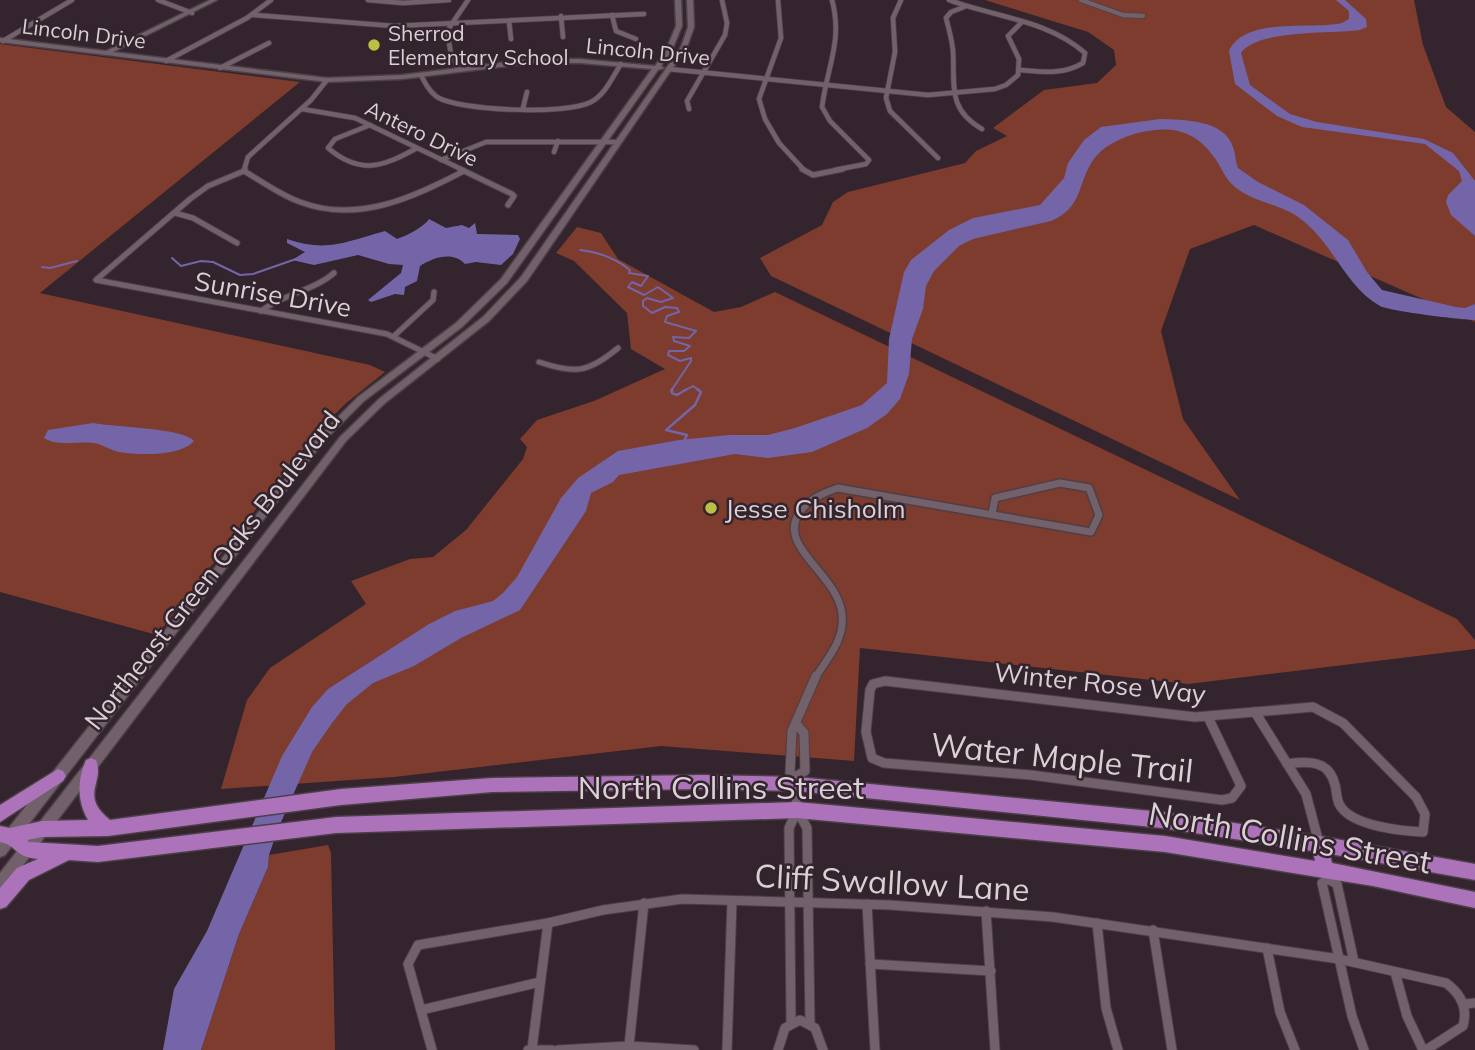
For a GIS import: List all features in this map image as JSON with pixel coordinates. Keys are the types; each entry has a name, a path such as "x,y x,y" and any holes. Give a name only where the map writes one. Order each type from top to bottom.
{"main road":[{"path":"105,54 214,0"},
{"name":"Northeast Green Oaks Boulevard","path":"3,840 58,776 331,428 367,395 459,325 504,281 674,40 679,26 678,0"},
{"name":"Northeast Green Oaks Boulevard","path":"0,884 343,439 382,401 486,319 524,279 689,36 692,16 690,0"},
{"name":"Lincoln Drive","path":"1,40 327,80 421,75 533,61 621,64 668,69"},
{"path":"162,642 182,647"},
{"path":"91,765 85,793 94,818 108,828"},
{"path":"0,814 58,776"},
{"name":"North Collins Street","path":"3,840 42,829 108,828 341,797 492,785 796,780 1162,820 1320,844 1475,872"},
{"name":"North Collins Street","path":"26,850 109,853 336,825 797,810 1123,839 1475,900"},
{"path":"3,840 26,850"},
{"path":"1320,844 1327,875"},
{"path":"0,901 23,874 53,858 72,853"}],"street":[{"path":"1,40 72,0"},
{"path":"158,0 192,13"},
{"path":"166,61 254,15 271,0"},
{"path":"368,0 403,3 449,0"},
{"path":"457,0 468,0"},
{"path":"458,69 447,39 451,24 468,0"},
{"path":"689,109 687,101 725,35 727,23 722,0"},
{"path":"778,0 783,32 778,54 759,99 761,113 767,125 805,172 815,175 866,164 869,160 825,114 822,103 838,39 832,0"},
{"path":"901,0 892,13 896,50 885,102 890,111 938,158"},
{"path":"949,0 964,7 1021,23 1071,40 1081,47 1086,57 1079,66 1066,71 1020,69 1019,59 1008,36 1021,23"},
{"path":"1081,0 1123,15 1143,16"},
{"path":"964,7 951,12 946,19 952,40 953,94 955,103 965,118 982,129"},
{"path":"254,15 368,25 509,22 561,16 644,14"},
{"path":"612,15 616,31 636,39"},
{"path":"561,16 563,37"},
{"path":"509,22 511,38"},
{"path":"220,68 269,43"},
{"path":"421,75 433,94 454,104 571,108 588,104 597,97 621,64"},
{"name":"Lincoln Drive","path":"668,69 887,92 953,94 1000,88 1016,78 1020,69"},
{"path":"244,171 248,157 302,109 327,80"},
{"path":"523,108 527,92"},
{"name":"Antero Drive","path":"302,109 346,115 370,125 512,194 514,196 508,205"},
{"path":"370,125 335,139 328,148 362,168 385,164 417,148"},
{"path":"554,152 558,141"},
{"path":"441,160 486,142 618,142"},
{"path":"244,171 304,204 338,209 370,208 402,202 464,171"},
{"path":"174,213 208,187 244,171"},
{"path":"174,213 192,218 237,243"},
{"name":"Sunrise Drive","path":"174,213 97,278 97,281 394,336 438,359"},
{"path":"261,311 281,297 324,281 334,273"},
{"path":"394,336 433,300 434,292"},
{"path":"539,362 567,372 583,371 601,363 618,348"},
{"path":"791,1022 789,828 797,810 796,780 790,773 792,732 798,726 807,690 834,654 843,618 834,587 796,540 793,526 797,513 823,491 850,488 992,514 1091,532 1099,515 1089,488 1060,483 995,498 992,514"},
{"name":"Winter Rose Way","path":"873,684 885,681 1208,717 1303,707 1322,710 1343,723 1416,797 1425,811 1427,822 1423,832 1391,828 1347,813 1341,807 1335,781 1328,769 1311,761 1287,764"},
{"name":"Water Maple Trail","path":"873,684 867,694 866,747 876,761 1031,775 1222,800 1232,799 1239,794 1241,786 1208,717"},
{"path":"1255,712 1306,793 1320,844"},
{"path":"796,780 805,771 804,733 798,726"},
{"path":"797,810 807,828 810,1023"},
{"path":"1354,962 1337,884 1327,875 1322,882 1352,1016 1364,1050"},
{"name":"Cliff Swallow Lane","path":"432,1050 408,964 418,946 644,903 682,899 867,904 986,911 1153,930 1354,962 1446,983 1469,1004"},
{"path":"727,1050 732,901"},
{"path":"629,1046 644,903"},
{"path":"867,904 875,1050"},
{"path":"986,911 995,1050"},
{"path":"548,923 530,1050 552,1050"},
{"path":"1097,923 1108,1015 1113,1043 1118,1050"},
{"path":"1153,930 1172,1050"},
{"path":"1267,947 1280,1012 1294,1050"},
{"path":"870,964 991,971"},
{"path":"1395,972 1406,1016 1425,1050 1463,1026 1469,1004"},
{"path":"421,1010 540,982"},
{"path":"777,1050 780,1033 791,1022 799,1020 810,1023 818,1031 825,1049"},
{"path":"558,1050 629,1046 694,1050"}],"shaded area":[{"path":"985,0 1414,0 1423,45 1446,107 1475,132 1475,322 1254,225 1190,249 1161,331 1183,419 1240,500 771,276 760,258 822,225 833,202 848,192 965,163 976,151 1007,136 993,128 1044,90 1097,83 1116,65 1114,50 1088,32"},
{"path":"1336,0 1345,0 1366,19 1367,27 1360,30 1278,36 1250,45 1241,53 1250,85 1290,114 1317,122 1424,139 1453,153 1475,181 1475,236 1451,215 1446,202 1448,195 1462,181 1459,171 1425,144 1302,127 1277,116 1235,84 1229,51 1237,40 1249,33 1280,26 1342,23 1349,19 1349,11"},
{"path":"0,44 300,82 40,293 370,365 385,372 345,404 312,438 157,635 0,592"},
{"path":"1160,119 1202,123 1221,131 1233,147 1238,168 1258,182 1304,205 1348,240 1367,272 1382,290 1456,307 1465,308 1475,304 1475,320 1411,313 1380,306 1358,288 1323,242 1302,220 1235,187 1206,147 1188,135 1169,130 1146,131 1112,144 1094,159 1075,201 1062,215 1051,221 973,239 959,246 934,271 926,286 923,309 912,339 909,374 900,399 887,414 867,428 812,452 768,458 735,454 619,475 613,482 591,493 586,511 520,610 461,638 414,666 373,683 347,704 312,752 278,829 268,867 239,934 201,1050 163,1050 174,989 207,931 282,756 312,707 328,689 429,624 455,611 493,601 503,593 517,577 561,498 578,478 618,451 679,440 729,435 768,435 862,405 887,383 889,339 904,272 911,260 949,230 973,218 1040,205 1064,178 1068,163 1084,140 1101,127"},
{"path":"429,219 446,228 462,225 469,228 475,223 477,234 518,235 520,239 513,254 501,265 476,262 465,264 455,258 437,258 420,266 417,281 405,287 404,295 395,294 371,302 368,300 401,273 403,265 358,255 314,265 292,260 305,252 287,243 287,239 313,245 335,244 385,231 397,239 419,228"},
{"path":"577,227 601,233 618,259 714,312 741,307 775,292 1457,619 1475,640 1475,649 1188,684 860,648 854,761 661,746 394,777 221,789 247,700 270,668 366,604 351,581 410,559 433,557 466,530 523,459 527,447 520,439 537,420 594,401 665,369 631,349 627,313 574,261 556,253"},
{"path":"93,423 177,433 194,441 179,450 148,454 119,452 93,443 61,443 44,438 48,430"},
{"path":"328,845 331,853 335,1050 201,1050 239,934 268,867 269,855"}],"waterway":[{"path":"580,250 613,259 630,270 629,273 648,276 641,286 632,282 628,287 644,295 658,287 673,298 661,302 647,298 643,301 643,306 652,313 665,307 677,308 679,312 667,316 665,322 696,331 689,338 673,337 674,341 690,346 684,351 669,351 668,355 680,361 691,358 691,361 672,390"},
{"path":"172,258 181,266 201,261 213,262 240,275 253,274 296,259"},
{"path":"42,267 50,268 77,261"},
{"path":"684,391 693,386 700,391"},
{"path":"672,390 672,393 677,395 687,389"},
{"path":"684,441 687,435 666,430 695,405 701,392 697,389"}],"place":[{"name":"Sherrod Elementary School","path":"374,45"},
{"name":"Jesse Chisholm","path":"711,508"}]}
